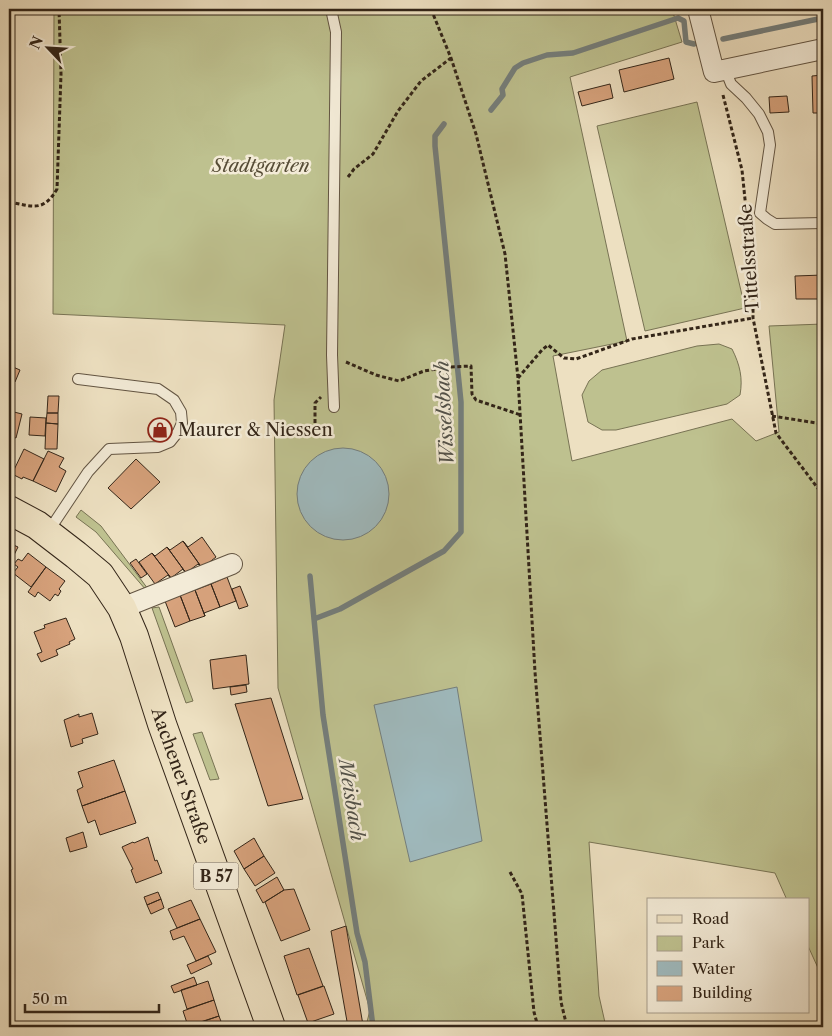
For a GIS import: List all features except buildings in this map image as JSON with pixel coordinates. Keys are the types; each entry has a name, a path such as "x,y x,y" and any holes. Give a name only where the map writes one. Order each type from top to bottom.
{"main road":[{"name":"Aachener Straße","path":"9,510 37,525 100,575 122,608 134,636 166,734 271,1027"}],"street":[{"path":"698,9 719,70 823,49"},
{"path":"122,608 232,564"}],"lane":[{"path":"331,9 336,32 332,355 334,407"},
{"path":"719,70 759,114 768,132 770,146 760,212 767,220 775,224 823,223"},
{"path":"48,533 88,472 109,449 158,447 170,442 182,424 181,412 174,400 158,389 78,379"}],"path":[{"path":"9,202 37,207 50,200 57,190 61,74 59,9"},
{"path":"431,9 451,58 476,134 505,254 521,415 535,672 561,1002 567,1027"},
{"path":"334,194 354,169 373,154 398,111 421,81 451,58"},
{"name":"Tittelsstraße","path":"719,70 742,170 753,290 753,318 776,433 823,495"},
{"path":"518,378 548,345 564,358 576,359 632,340 753,318"},
{"path":"332,355 376,374 399,381 424,371 471,366 472,394 476,400 521,415"},
{"path":"772,416 823,424"},
{"path":"510,872 522,894 534,1012 538,1027"}],"green space":[{"name":"Stadtgarten","path":"54,9 672,9 682,42 570,77 627,341 553,356 572,461 732,419 756,441 779,432 769,326 823,324 823,979 810,950 810,898 786,898 775,873 589,842 599,996 606,1027 364,1027 366,1026 370,1010 278,688 274,400 285,325 53,314"},
{"path":"697,102 745,308 645,331 597,126"},
{"path":"719,344 732,349 741,377 740,395 727,404 616,430 602,430 588,422 582,395 589,381 602,370 697,346"},
{"path":"81,510 101,526 148,589 146,590 96,532 76,517"},
{"path":"159,607 193,701 186,703 152,608"},
{"path":"202,732 219,779 210,780 193,734"}],"water":[{"path":"343,448 361,451 376,461 386,476 389,494 386,512 376,527 361,537 343,540 325,537 310,527 300,512 297,494 300,476 310,461 325,451"},
{"path":"457,687 482,841 410,862 374,705"}],"waterway":[{"name":"Wisselsbach","path":"491,110 503,95 502,89 515,68 523,63 547,55 573,53 678,18 684,21 686,42 694,44"},
{"name":"Wisselsbach","path":"723,39 823,18"},
{"name":"Wisselsbach","path":"314,619 340,609 444,551 461,532 461,402 435,146 435,136 444,124"},
{"name":"Meisbach","path":"310,576 323,715 357,933 365,962 373,1027"}],"place":[{"name":"Maurer & Niessen","path":"160,430"}]}
